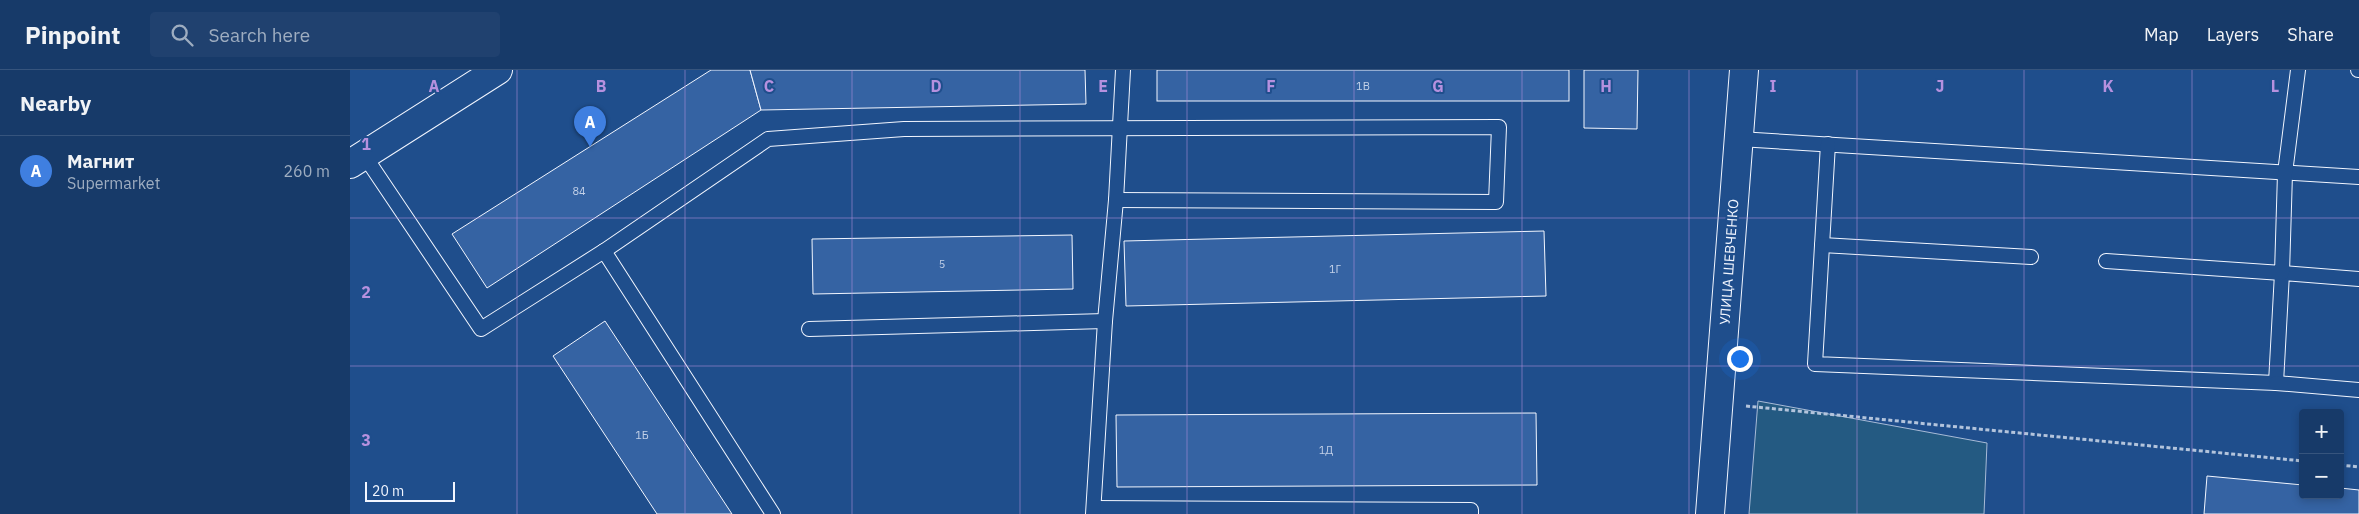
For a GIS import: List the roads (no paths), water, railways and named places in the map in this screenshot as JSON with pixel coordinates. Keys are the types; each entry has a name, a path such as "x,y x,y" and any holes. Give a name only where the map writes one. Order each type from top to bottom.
{"main road":[{"path":"357,160 498,70"},
{"name":"УЛИЦА ШЕВЧЕНКО","path":"1710,514 1744,70"}],"lane":[{"path":"1123,70 1116,200 1105,321 1094,511 1471,510 1471,514"},
{"path":"2276,383 2285,173 2298,70"},
{"path":"357,160 481,329 604,251 768,139 904,129 1120,130 1499,127 1496,202 1116,200"},
{"path":"1739,139 2359,177"},
{"path":"1828,144 1815,364 2276,383 2359,390"},
{"path":"1822,245 2031,257"},
{"path":"604,251 773,514"},
{"path":"2106,261 2359,279"},
{"path":"809,329 1105,321"}],"place":[{"name":"Магнит","path":"590,147"}]}
